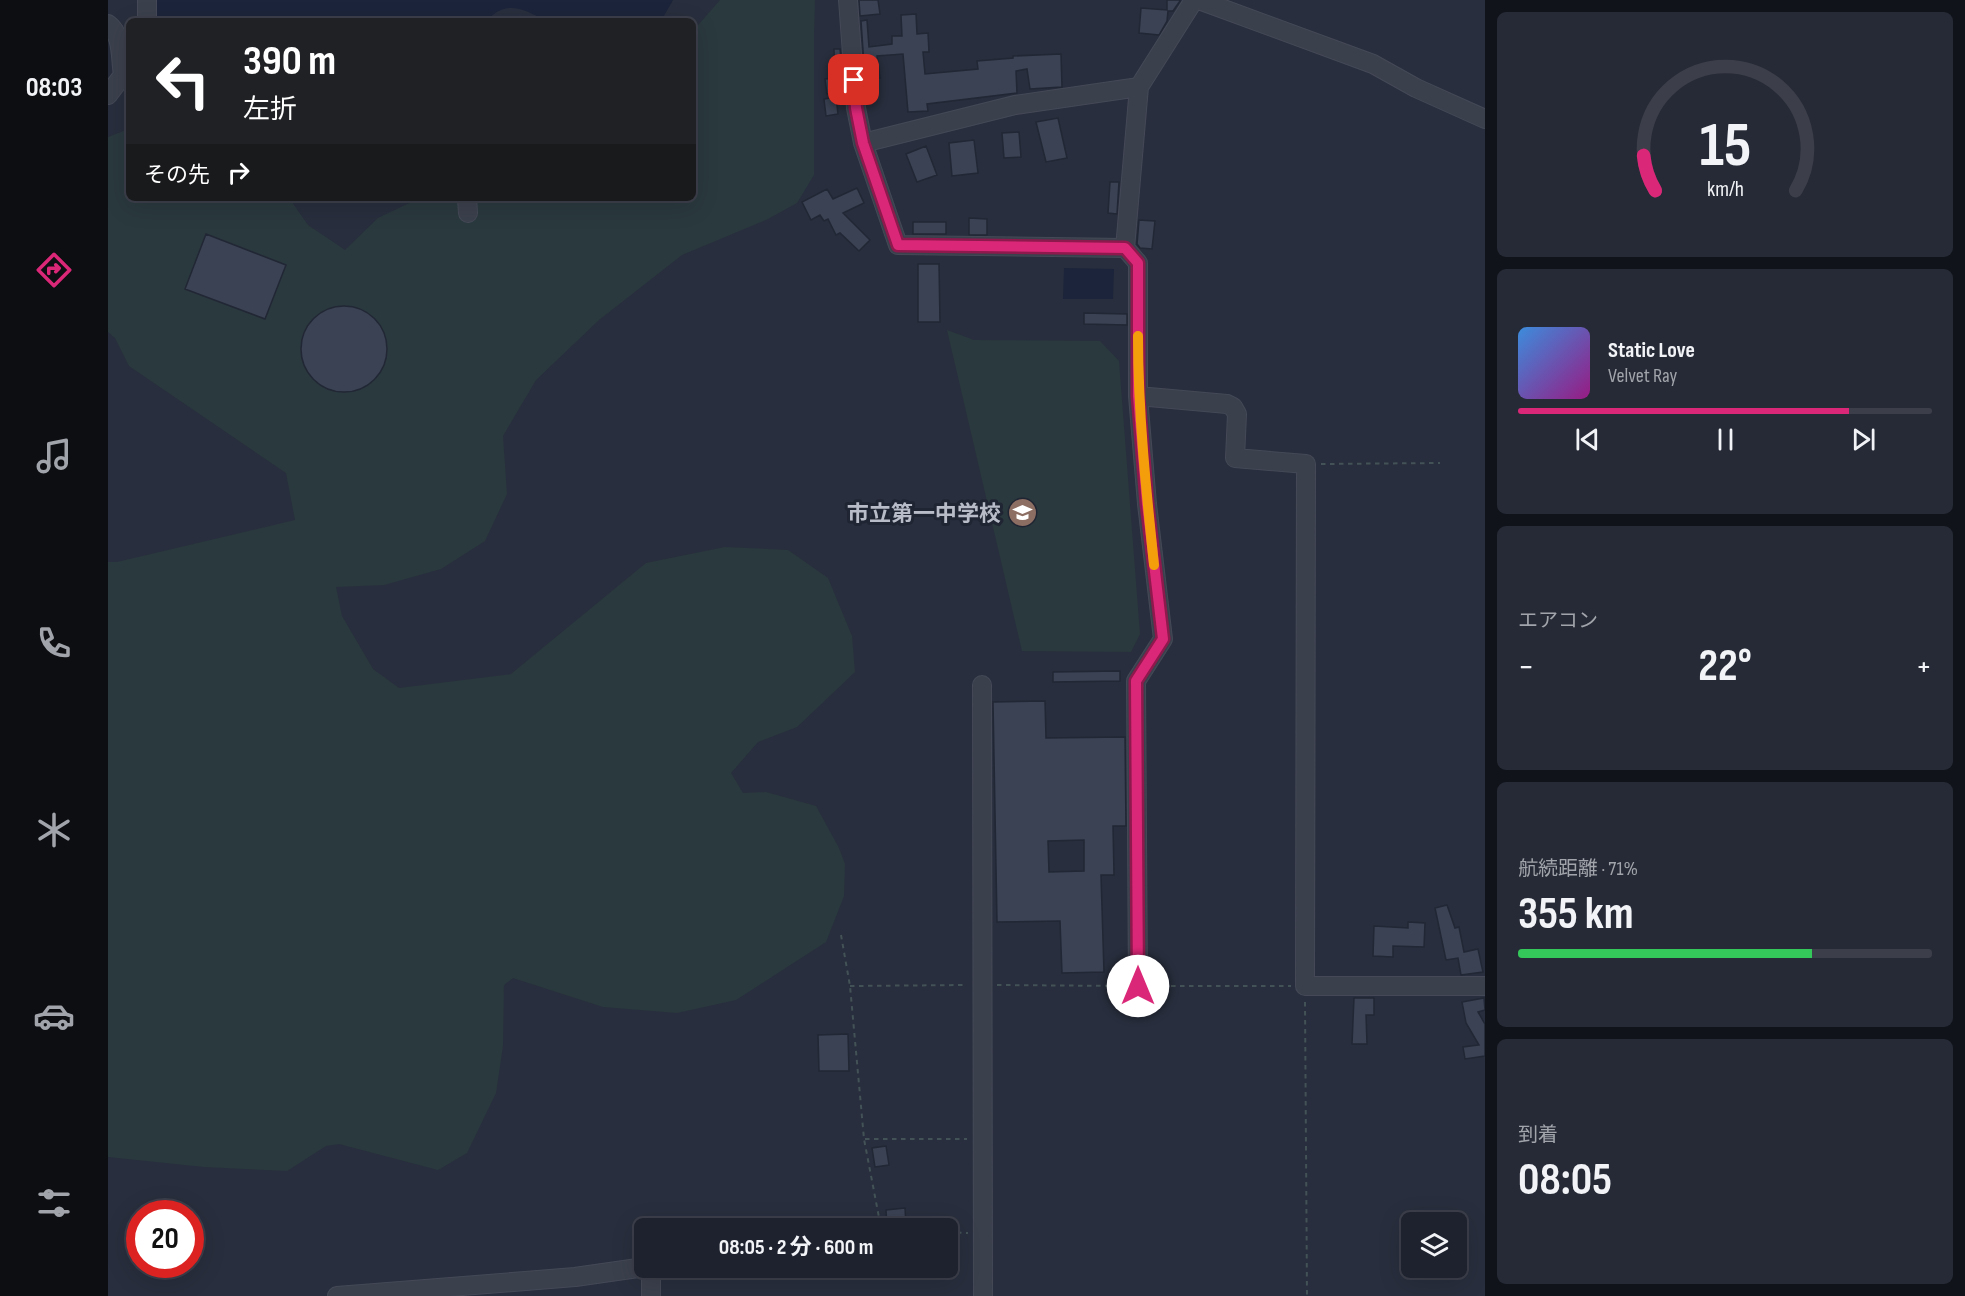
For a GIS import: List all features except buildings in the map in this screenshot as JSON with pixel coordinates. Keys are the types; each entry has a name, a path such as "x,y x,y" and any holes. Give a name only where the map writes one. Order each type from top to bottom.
{"street":[{"path":"147,0 147,18"},
{"path":"848,0 856,108 863,143 898,245 1125,248"},
{"path":"1138,986 1136,681 1163,639 1147,504 1138,396 1138,263 1125,248 1139,87 1194,0"},
{"path":"1199,0 1373,64 1416,88 1485,119"},
{"path":"108,24 115,30 125,56 123,75 108,95"},
{"path":"863,143 1014,105 1139,87"},
{"path":"1138,396 1227,404 1233,407 1237,414 1235,458 1306,464 1305,986 1485,986"},
{"path":"982,685 983,1296"},
{"path":"337,1296 575,1277 634,1269"},
{"path":"651,1278 651,1296"}],"path":[{"path":"1306,464 1440,464"},
{"path":"842,935 850,986 864,1139 879,1218"},
{"path":"850,986 983,985"},
{"path":"1305,986 1307,1296"},
{"path":"864,1139 982,1139"},
{"path":"958,1232 983,1233"}],"shaded area":[{"path":"720,0 815,0 814,175 797,203 766,220 682,255 599,320 536,380 503,436 507,494 485,541 441,569 384,585 336,587 342,616 373,669 399,688 511,674 646,563 725,547 788,550 828,578 852,636 855,672 797,727 758,742 731,773 743,793 766,792 816,806 845,864 844,896 826,942 736,1000 677,1013 603,1007 513,978 504,985 503,1046 496,1093 467,1153 438,1170 339,1144 326,1146 287,1171 204,1167 108,1157 108,562 117,562 295,520 286,473 129,366 115,338 108,332 108,137 126,130 126,201 291,201 308,225 345,250 378,218 414,201 696,201 696,28"},
{"path":"947,330 974,340 1100,341 1119,361 1140,634 1131,652 1022,651"}],"water":[{"path":"147,0 673,0 663,18 539,18 522,10 507,8 500,10 490,18 147,18"},
{"path":"1064,268 1114,269 1113,299 1063,299"}],"slow traffic":[{"path":"1138,336 1138,396 1154,565"}],"place":[{"name":"市立第一中学校","path":"1022,513"}],"route":[{"path":"854,80 856,108 863,143 898,245 1125,248 1138,263 1138,396 1147,504 1163,639 1136,681 1138,986"}]}
